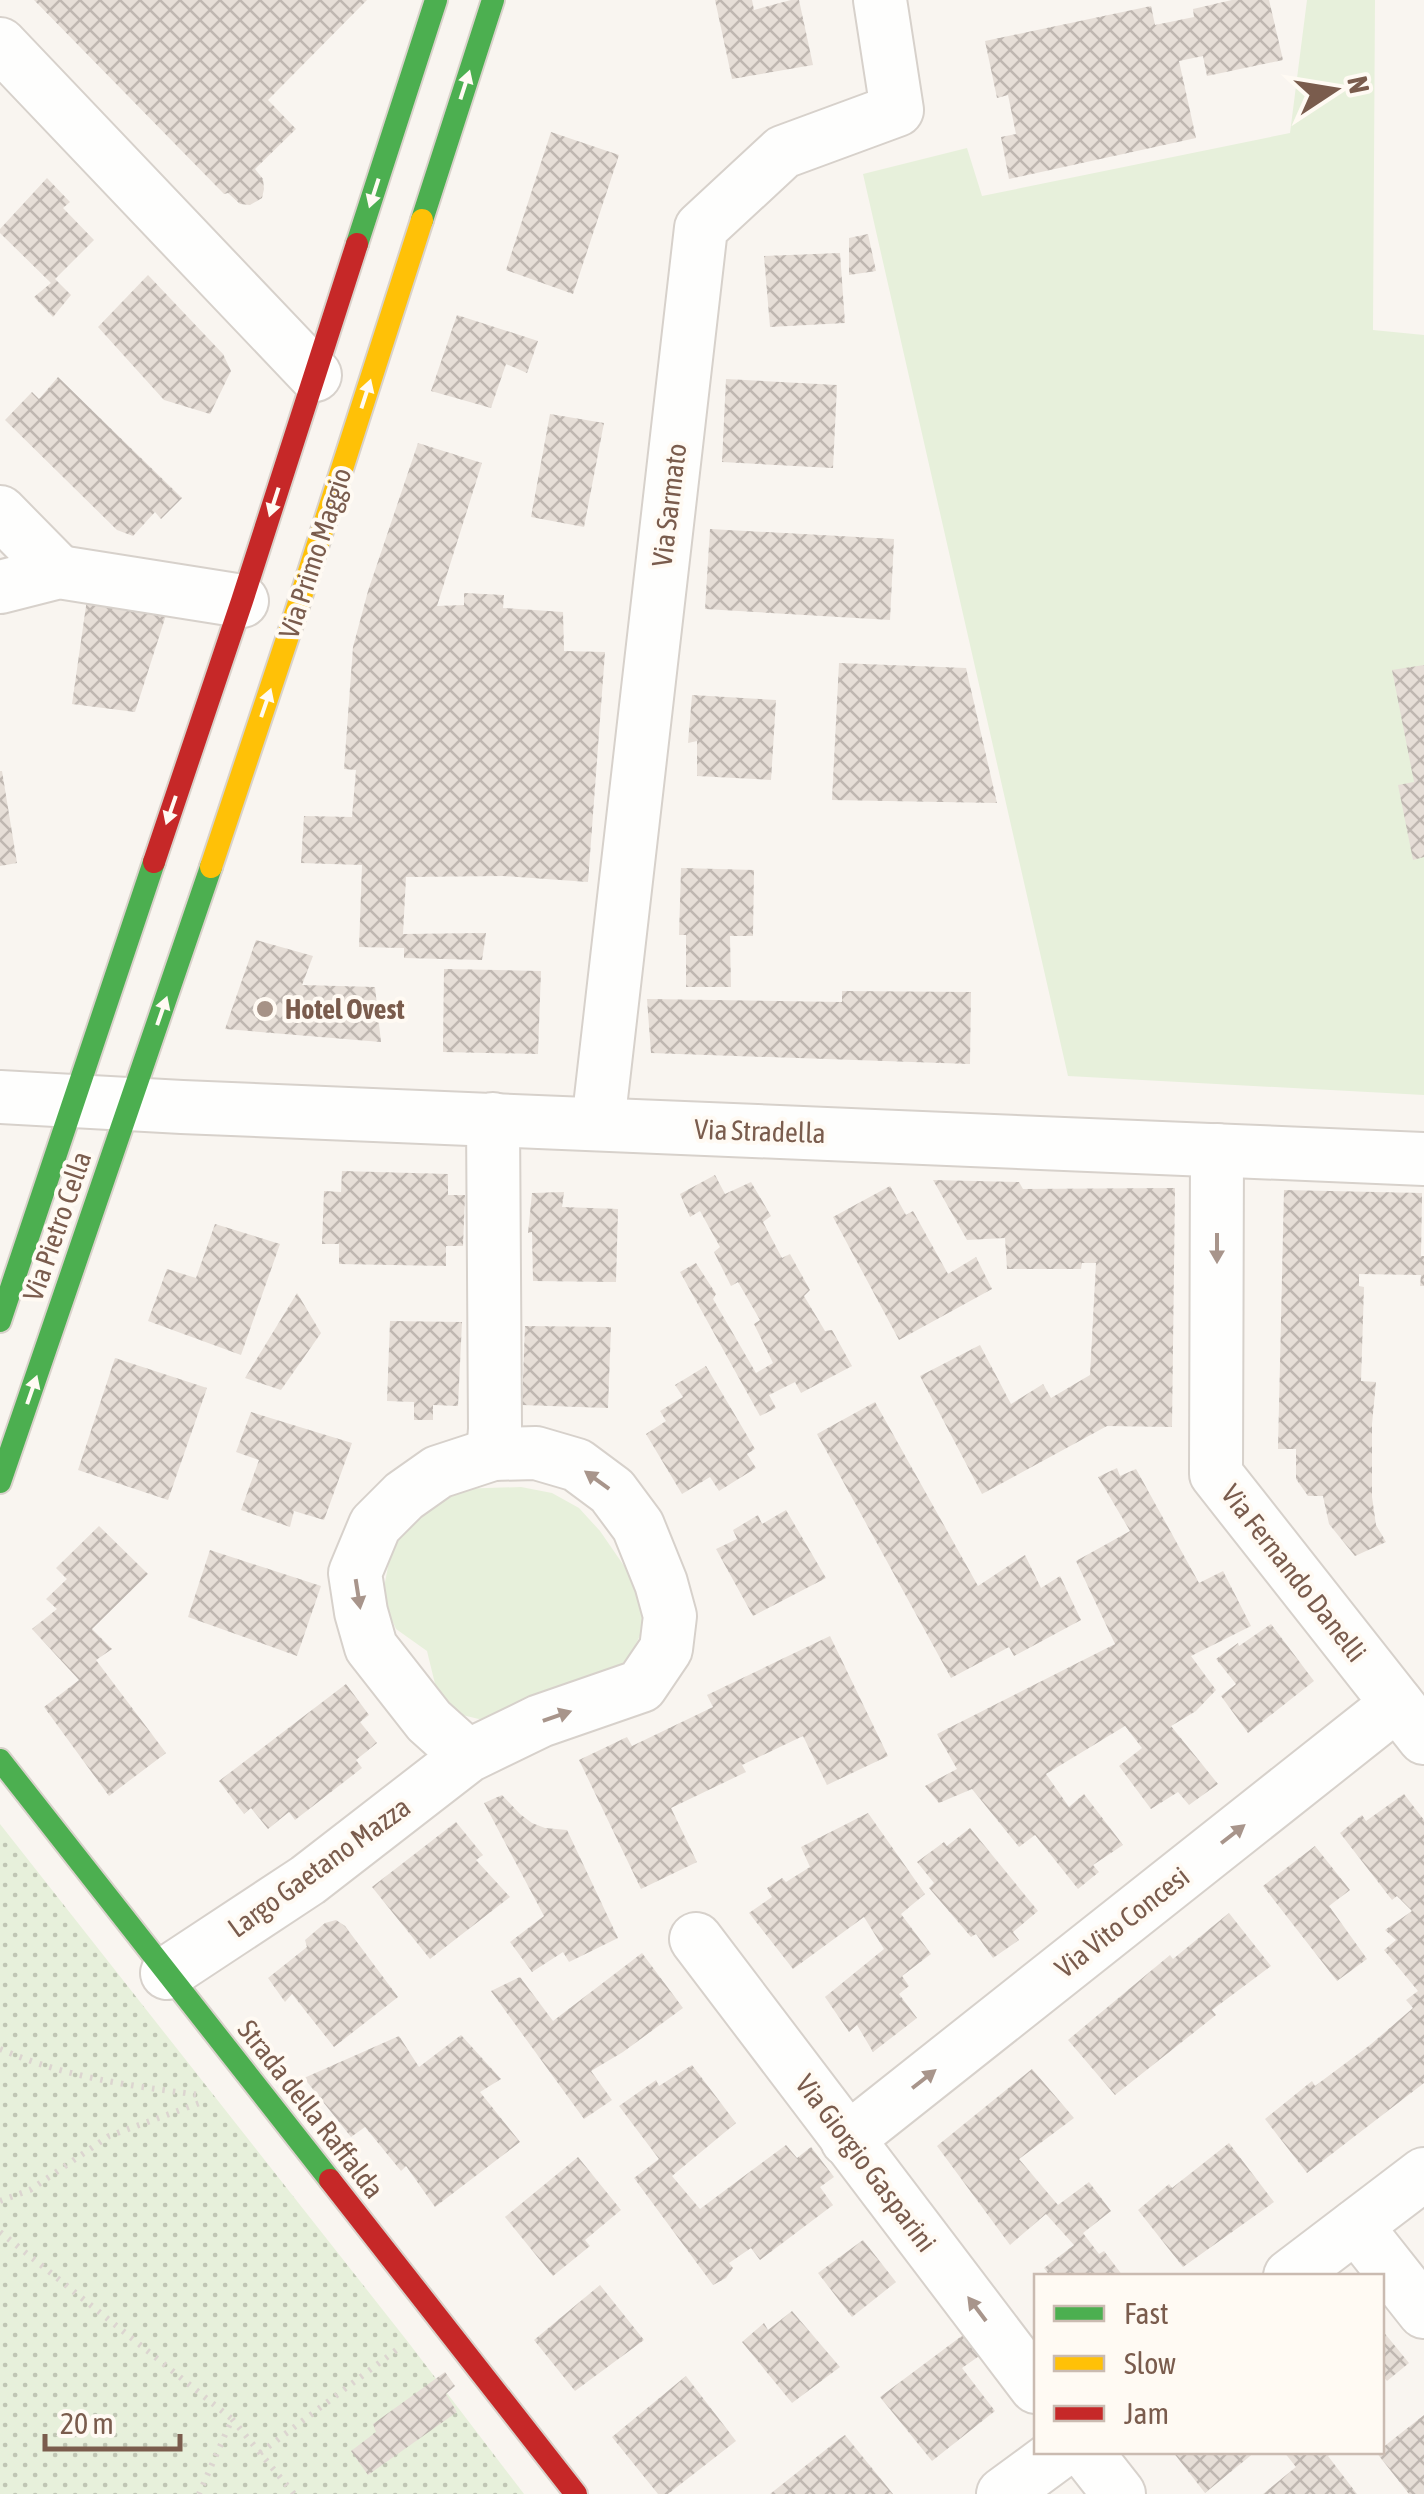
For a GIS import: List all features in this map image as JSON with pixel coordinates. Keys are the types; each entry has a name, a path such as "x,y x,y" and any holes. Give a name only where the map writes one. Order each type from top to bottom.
{"main road":[{"name":"Via Primo Maggio","path":"100,1102 242,601 436,0"},
{"name":"Via Primo Maggio","path":"100,1102 296,612 492,0"},
{"name":"Via Pietro Cella","path":"0,1321 100,1102"},
{"name":"Via Pietro Cella","path":"0,1482 100,1102"},
{"name":"Strada della Raffalda","path":"0,1760 576,2494"},
{"path":"0,1792 28,1796"}],"street":[{"name":"Via Sarmato","path":"598,1124 701,228 783,152 897,110 880,0"},
{"path":"0,44 315,375"},
{"path":"0,512 59,572"},
{"path":"0,586 59,572 242,601"},
{"name":"Via Stradella","path":"0,1097 1424,1159"},
{"path":"493,1119 493,1454"},
{"name":"Via Fernando Danelli","path":"1218,1150 1216,1474 1411,1721"},
{"name":"Largo Gaetano Mazza","path":"167,1973 308,1880 468,1756 540,1722 641,1686 666,1649 670,1616 638,1526 612,1491 578,1466 536,1453 493,1454 438,1472 404,1496 375,1525 355,1573 372,1648 429,1721 468,1756"},
{"name":"Via Vito Concesi","path":"847,2140 1411,1721"},
{"name":"Via Giorgio Gasparini","path":"696,1939 1034,2384"},
{"path":"1293,2274 1424,2174"},
{"path":"1356,2226 1424,2312"},
{"path":"1003,2494 1057,2454"},
{"path":"1088,2454 1118,2494"}],"path":[{"path":"0,2049 38,2065 93,2080 216,2098 109,2136 30,2190 0,2201"},
{"path":"0,2232 232,2419 294,2494"},
{"path":"260,2453 408,2342"},
{"path":"200,2494 232,2419"}],"green space":[{"path":"1307,0 1375,0 1373,330 1424,335 1424,1095 1068,1076 863,174 967,148 982,196 1290,133"},
{"path":"521,1487 552,1493 579,1508 600,1531 640,1589 645,1626 624,1667 483,1720 458,1714 438,1696 427,1651 396,1629 382,1598 391,1551 405,1523 456,1489"},
{"path":"0,1824 408,2342 524,2494 0,2494"}],"building":[{"path":"34,0 367,0 268,100 296,129 255,169 263,179 264,189 262,198 250,205 224,194"},
{"path":"715,0 752,0 754,10 799,0 813,65 732,79"},
{"path":"1232,0 1269,0 1283,60 1207,76 1203,56 1179,61 1196,138 1009,179 1001,137 1016,134 1008,95 997,98 985,41 1151,6 1155,25 1194,17 1193,9"},
{"path":"551,132 619,155 573,294 506,270"},
{"path":"47,178 70,202 63,208 94,240 55,279 71,295 53,317 34,297 51,283 0,233"},
{"path":"868,234 876,271 849,275 849,238"},
{"path":"840,253 845,323 770,327 764,256"},
{"path":"148,275 223,354 231,371 210,414 164,400 98,327"},
{"path":"457,315 538,341 527,373 506,364 491,408 431,391"},
{"path":"58,377 182,498 161,519 155,512 133,536 117,530 5,420 32,392 39,399"},
{"path":"726,379 837,385 833,468 722,462"},
{"path":"550,414 604,423 584,527 531,517"},
{"path":"418,443 482,463 437,606 464,605 464,593 504,595 503,608 563,612 564,651 605,652 588,882 503,876 406,877 403,934 486,933 482,960 404,958 404,948 359,947 362,865 301,863 304,816 352,817 356,770 344,769 353,647"},
{"path":"710,529 894,539 890,620 705,609"},
{"path":"87,599 168,609 135,712 72,704"},
{"path":"839,663 966,668 997,803 832,800"},
{"path":"1424,665 1424,857 1413,860 1398,785 1414,782 1392,670"},
{"path":"692,695 776,700 771,780 697,776 697,741 688,743"},
{"path":"0,771 17,863 0,866"},
{"path":"681,868 754,870 753,936 730,936 731,987 686,987 686,935 679,935"},
{"path":"256,940 313,956 302,985 375,987 381,1042 225,1029"},
{"path":"444,969 541,971 538,1054 443,1052"},
{"path":"842,991 971,992 970,1064 651,1053 647,999 842,1002"},
{"path":"342,1171 448,1174 448,1195 465,1195 463,1246 446,1246 446,1266 339,1264 339,1244 322,1244 324,1191 341,1192"},
{"path":"715,1175 725,1194 751,1182 771,1216 763,1222 782,1258 790,1254 810,1290 804,1296 825,1331 832,1330 852,1366 801,1393 795,1382 769,1395 776,1408 760,1416 680,1272 696,1263 756,1373 773,1363 754,1324 760,1320 738,1282 731,1286 714,1252 720,1247 700,1211 690,1217 680,1194"},
{"path":"933,1180 1019,1182 1023,1189 1175,1188 1172,1427 1107,1426 982,1494 920,1376 980,1345 1011,1404 1043,1384 1051,1398 1090,1375 1096,1263 1082,1263 1081,1269 1007,1269 1005,1238 967,1240"},
{"path":"890,1186 906,1215 913,1211 948,1274 976,1257 992,1289 899,1340 833,1217"},
{"path":"1284,1190 1422,1193 1424,1286 1420,1286 1421,1275 1359,1274 1359,1286 1364,1287 1361,1381 1376,1382 1372,1497 1376,1525 1386,1542 1355,1556 1329,1524 1323,1496 1308,1496 1296,1479 1296,1449 1278,1449"},
{"path":"564,1192 562,1207 618,1209 616,1282 533,1281 532,1232 528,1233 532,1193"},
{"path":"215,1224 280,1244 241,1355 148,1321 167,1269 196,1278"},
{"path":"297,1293 321,1333 281,1390 245,1378"},
{"path":"390,1321 462,1322 458,1406 433,1405 433,1420 414,1420 414,1402 387,1401"},
{"path":"525,1326 611,1327 608,1408 522,1405"},
{"path":"115,1358 207,1388 168,1500 78,1470"},
{"path":"706,1366 755,1449 747,1454 756,1468 719,1491 710,1477 682,1494 646,1434 666,1421 660,1411 683,1397 675,1385"},
{"path":"875,1402 978,1586 1025,1555 1041,1588 1060,1576 1081,1620 1014,1656 1009,1647 951,1678 817,1434"},
{"path":"251,1412 352,1443 324,1520 294,1511 290,1527 241,1510 259,1460 236,1452"},
{"path":"1117,1468 1120,1476 1136,1469 1199,1583 1223,1571 1251,1626 1191,1656 1216,1690 1196,1711 1171,1726 1218,1784 1189,1805 1178,1792 1151,1809 1119,1766 1142,1748 1125,1726 1046,1774 1069,1807 1084,1794 1123,1845 1093,1865 1099,1872 1078,1889 1035,1835 1019,1847 972,1789 939,1803 925,1786 957,1769 937,1734 1115,1644 1076,1561 1130,1531 1098,1477"},
{"path":"786,1510 826,1578 753,1616 716,1549 737,1539 733,1530 758,1515 762,1524"},
{"path":"99,1526 148,1574 92,1629 112,1649 96,1660 166,1753 109,1796 44,1707 79,1680 32,1629 57,1609 46,1599 67,1579 56,1568"},
{"path":"210,1550 321,1586 297,1656 188,1617"},
{"path":"1271,1624 1314,1681 1248,1733 1221,1696 1236,1684 1216,1659"},
{"path":"830,1636 888,1756 827,1785 803,1736 742,1765 746,1772 671,1808 697,1862 641,1889 579,1760 627,1737 632,1746 713,1707 707,1695"},
{"path":"346,1684 369,1715 360,1722 377,1743 356,1760 362,1768 295,1820 289,1812 268,1829 251,1808 244,1814 219,1781"},
{"path":"1404,1794 1424,1820 1424,2083 1307,2173 1265,2119 1312,2081 1315,2086 1370,2045 1413,2008 1406,2000 1418,1991 1384,1950 1396,1940 1385,1930 1412,1911 1397,1896 1392,1900 1340,1833 1362,1815 1366,1821"},
{"path":"502,1795 532,1823 567,1830 618,1938 569,1962 563,1952 532,1972 510,1942 544,1916 484,1803"},
{"path":"868,1813 925,1894 901,1914 931,1954 902,1976 909,1986 899,1994 917,2018 873,2052 857,2025 849,2032 825,1997 884,1949 864,1917 793,1969 749,1913 772,1897 767,1888 810,1867 801,1847"},
{"path":"456,1822 483,1855 476,1860 510,1897 430,1959 372,1887"},
{"path":"970,1828 1038,1911 1013,1932 1019,1940 993,1958 976,1934 971,1937 929,1888 934,1883 917,1862"},
{"path":"1315,1846 1350,1890 1329,1906 1367,1959 1337,1981 1263,1886"},
{"path":"1229,1913 1271,1966 1212,2010 1216,2015 1115,2095 1068,2040 1170,1955 1173,1959"},
{"path":"336,1920 345,1926 398,1997 334,2047 292,1994 285,2002 268,1978 307,1947 305,1940 325,1923"},
{"path":"642,1953 683,2008 591,2071 612,2100 584,2119 491,1991 520,1977 553,2021"},
{"path":"461,2035 501,2079 480,2092 520,2142 435,2207 406,2166 401,2171 365,2127 351,2137 304,2078 399,2036 419,2067"},
{"path":"692,2065 736,2123 672,2176 700,2209 786,2145 797,2158 811,2147 834,2177 820,2187 833,2205 760,2260 751,2248 729,2263 733,2268 726,2278 713,2285 634,2178 659,2159 619,2106 656,2080 659,2086"},
{"path":"1032,2069 1074,2118 1019,2159 1058,2205 1089,2182 1111,2211 1083,2233 1121,2274 1048,2274 1044,2268 1074,2245 1046,2214 1010,2245 937,2146"},
{"path":"1229,2143 1274,2202 1183,2267 1138,2210"},
{"path":"578,2157 621,2210 585,2240 590,2246 553,2276 505,2217"},
{"path":"863,2240 896,2282 852,2317 818,2273"},
{"path":"600,2285 644,2340 575,2391 534,2340"},
{"path":"792,2311 840,2367 792,2403 742,2342 764,2323 768,2330"},
{"path":"967,2332 982,2354 962,2368 995,2411 932,2461 880,2397"},
{"path":"1384,2332 1409,2363 1387,2381 1384,2377"},
{"path":"445,2372 455,2386 446,2394 457,2412 368,2475 351,2451 376,2432 373,2424"},
{"path":"686,2376 736,2441 668,2494 658,2494 612,2437"},
{"path":"1424,2415 1424,2494 1409,2494 1378,2454 1384,2454 1384,2446"},
{"path":"845,2435 893,2494 770,2494 838,2440"},
{"path":"1175,2454 1253,2454 1205,2493"},
{"path":"1286,2454 1331,2454 1328,2456 1357,2494 1263,2494 1296,2467"}],"traffic: fast":[{"path":"357,244 436,0"},
{"path":"422,220 493,0"},
{"path":"0,1321 154,862"},
{"path":"0,1482 211,867"},
{"path":"0,1760 330,2180"}],"traffic: slow":[{"path":"211,867 422,220"}],"traffic: jam":[{"path":"154,862 357,244"},
{"path":"330,2180 576,2494"}],"place":[{"name":"Hotel Ovest","path":"265,1009"}]}
